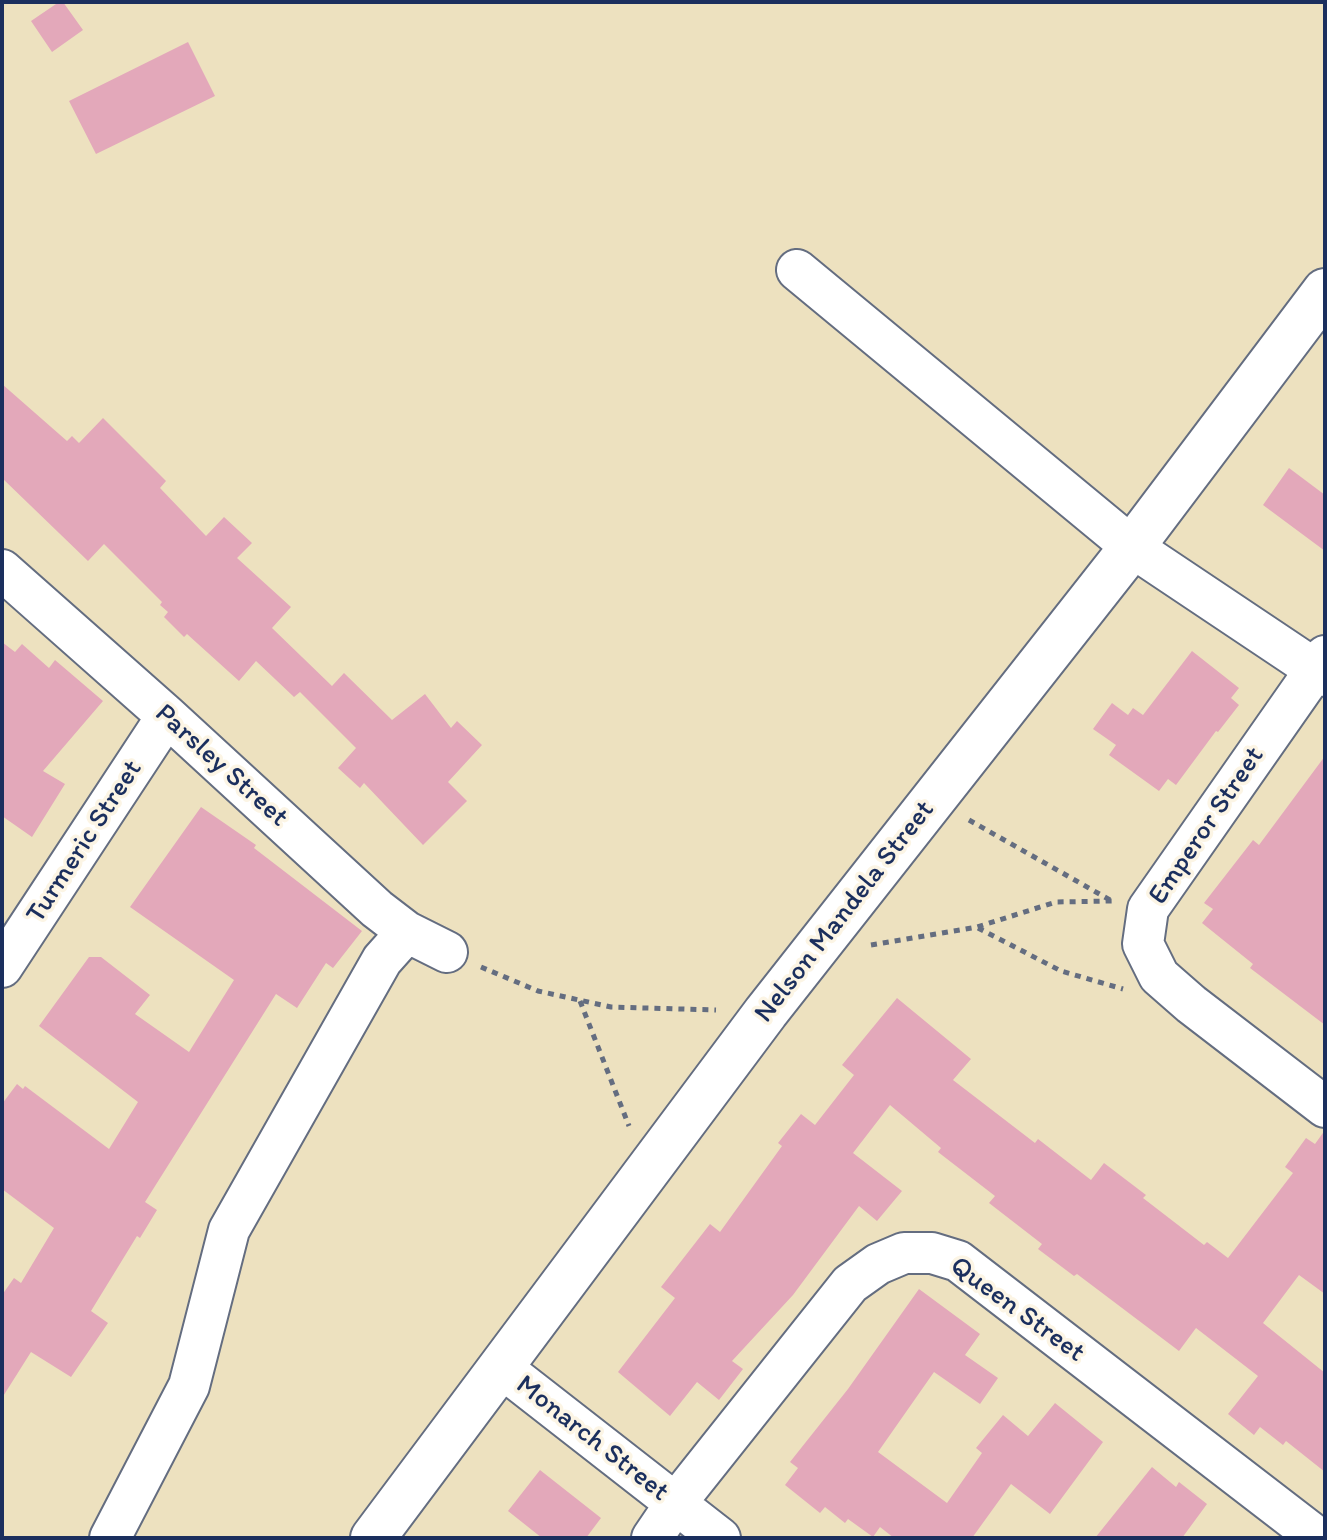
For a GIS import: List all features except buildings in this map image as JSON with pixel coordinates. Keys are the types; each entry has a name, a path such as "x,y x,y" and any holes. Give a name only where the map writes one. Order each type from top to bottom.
{"street":[{"path":"797,270 1132,547 1322,667"},
{"name":"Nelson Mandela Street","path":"373,1538 766,1012 1132,547 1325,291"},
{"name":"Parsley Street","path":"2,570 377,909 407,932 447,952"},
{"name":"Emperor Street","path":"1322,667 1129,905 1159,976 1325,1107"},
{"name":"Turmeric Street","path":"2,967 167,716"},
{"path":"110,1538 189,1386 229,1230 382,960 407,932"},
{"name":"Queen Street","path":"652,1538 675,1504 850,1284 878,1264 904,1253 932,1253 958,1261 1318,1538"},
{"name":"Monarch Street","path":"502,1368 720,1538"}],"path":[{"path":"933,799 1129,905"},
{"path":"869,945 977,927 1056,902 1129,905"},
{"path":"977,927 1061,971 1106,985 1191,1004"},
{"path":"447,952 538,991 611,1007 766,1012"},
{"path":"580,1000 647,1172"}]}
